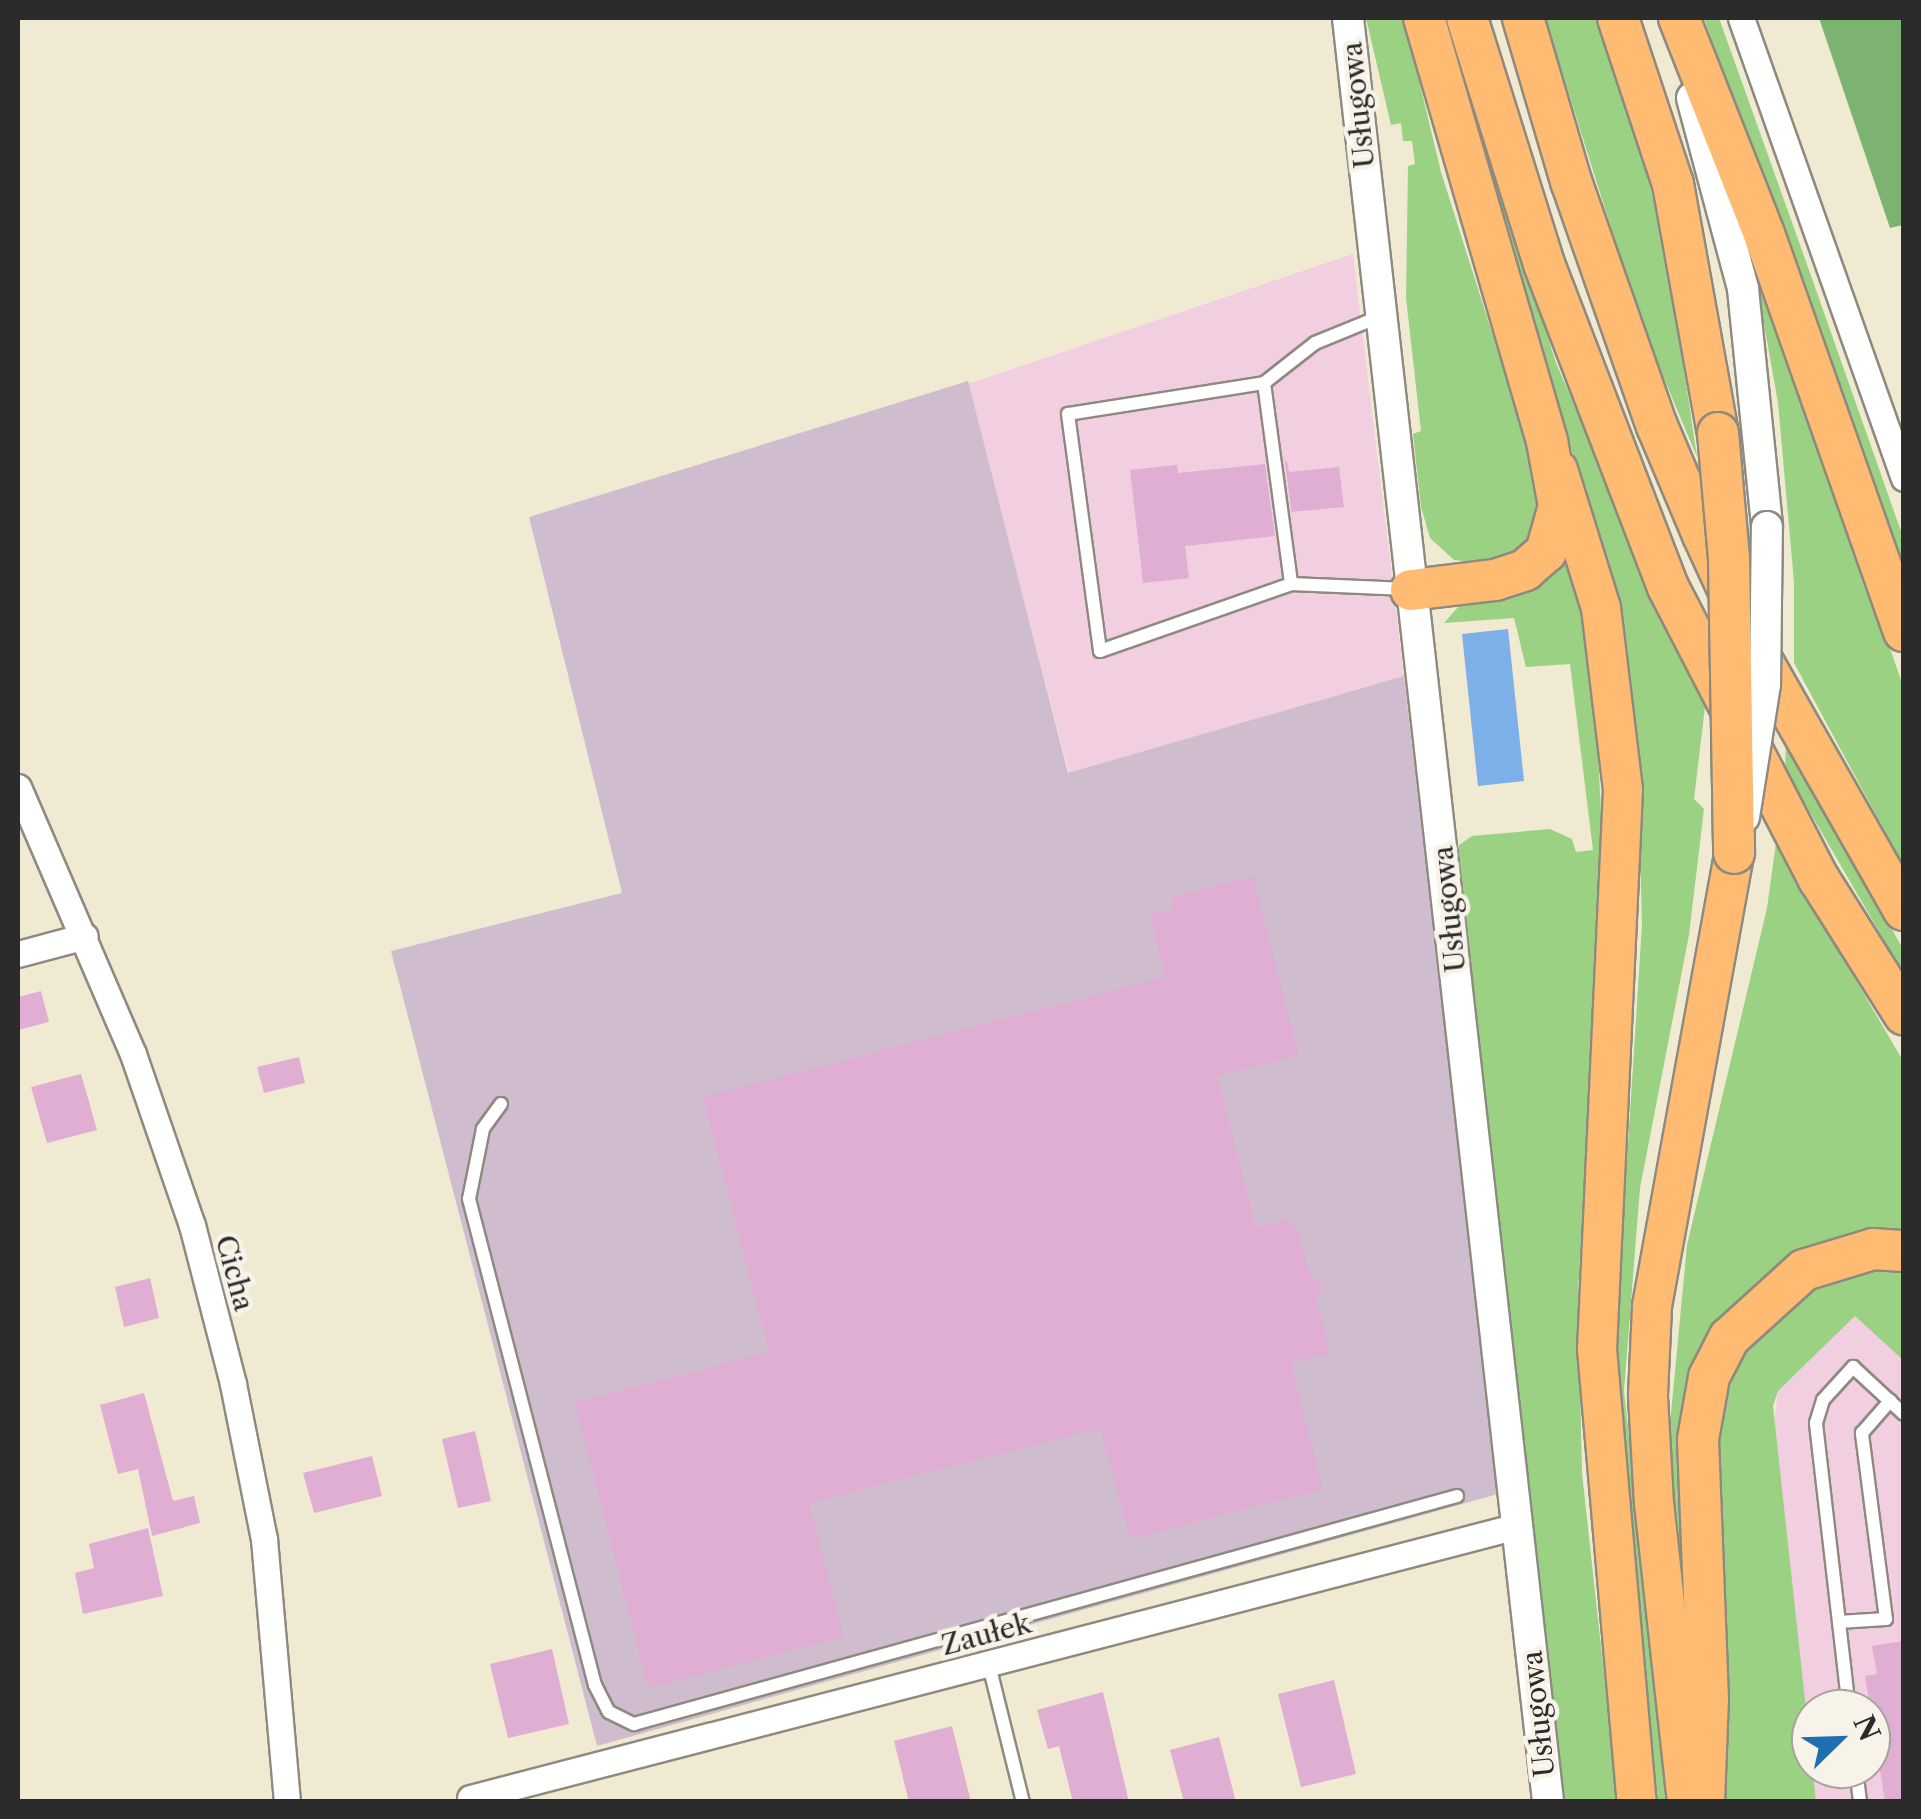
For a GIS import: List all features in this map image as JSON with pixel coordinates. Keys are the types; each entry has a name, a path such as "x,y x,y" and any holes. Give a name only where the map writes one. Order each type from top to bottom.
{"highway":[{"path":"1411,590 1495,580 1526,570 1546,552 1559,506 1548,441 1424,18"},
{"path":"1468,18 1544,264 1668,587 1818,879 1904,1014"},
{"path":"1523,18 1578,200 1703,535 1756,650 1904,910"},
{"path":"1618,18 1672,184 1718,433 1729,559 1734,853"},
{"path":"1679,18 1764,234 1904,631"},
{"path":"1704,1802 1708,1700 1698,1439 1710,1376 1728,1338 1804,1270 1873,1249 1904,1251"}],"main road":[{"path":"1548,441 1601,608 1623,790 1597,1349 1638,1802"},
{"path":"1687,1802 1654,1504 1648,1395 1652,1306 1734,853"}],"street":[{"name":"Usługowa","path":"1348,18 1548,1802"},
{"path":"1668,18 1743,289 1767,527 1766,684 1750,798 1734,853"},
{"path":"1741,18 1904,478"},
{"name":"Cicha","path":"18,787 85,936 192,1225 233,1384 264,1540 287,1802"},
{"path":"18,954 85,936"},
{"name":"Zaułek","path":"470,1798 1517,1526"}],"lane":[{"path":"1381,316 1315,343 1264,383 1068,414 1100,651 1292,584 1383,583 1411,590"},
{"path":"1264,383 1292,584"},
{"path":"500,1104 483,1129 468,1199 596,1685 609,1712 634,1724 1457,1496"},
{"path":"1847,1689 1816,1423 1823,1400 1854,1367 1904,1414"},
{"path":"1839,1622 1886,1619 1862,1433 1890,1401"},
{"path":"989,1665 1023,1802"}],"shaded area":[{"path":"1353,254 1404,676 1069,773 968,384"},
{"path":"968,381 1068,773 1404,676 1498,1494 597,1746 391,951 622,893 529,517"},
{"path":"1856,1315 1903,1358 1903,1801 1816,1801 1814,1789 1891,1789 1891,1689 1803,1689 1774,1424 1778,1391"}],"green space":[{"path":"1366,18 1404,18 1441,172 1543,494 1538,534 1514,556 1482,563 1454,560 1430,538 1421,507 1413,434 1421,431 1406,298 1408,166 1415,164 1412,141 1403,141 1401,123 1391,125"},
{"path":"1441,18 1448,18 1556,363 1705,707 1694,799 1704,809 1689,935 1640,1188 1624,1391 1669,1801 1658,1801 1615,1350 1642,924 1637,745 1627,671 1580,478"},
{"path":"1545,18 1597,18 1611,53 1664,235 1697,457 1642,326"},
{"path":"1704,18 1719,18 1809,270 1903,537 1903,577"},
{"path":"1819,18 1903,18 1903,225 1890,228"},
{"path":"1749,239 1903,686 1903,865 1794,663 1794,582 1778,403"},
{"path":"1569,553 1593,661 1603,849 1578,1293 1582,1473 1618,1801 1565,1801 1458,854 1459,845 1472,836 1550,829 1572,839 1576,852 1593,850 1570,664 1526,667 1514,618 1444,623 1459,606 1535,586"},
{"path":"1786,741 1903,949 1903,973 1785,769"},
{"path":"1776,843 1903,1061 1903,1231 1841,1236 1802,1250 1732,1306 1713,1337 1682,1559 1668,1445 1687,1245 1767,908"},
{"path":"1903,1264 1903,1360 1855,1316 1778,1391 1773,1406 1804,1689 1791,1689 1791,1789 1815,1789 1816,1801 1726,1801 1712,1528 1717,1421 1743,1353 1780,1306 1808,1283 1853,1268"}],"water":[{"path":"1508,629 1524,781 1478,786 1462,634"}],"building":[{"path":"1285,462 1289,472 1339,467 1344,507 1292,512 1294,531"},
{"path":"1265,464 1275,536 1185,546 1189,578 1143,583 1130,470 1177,465 1178,473"},
{"path":"1253,876 1299,1055 1217,1076 1256,1227 1287,1220 1299,1230 1309,1273 1324,1288 1316,1298 1330,1353 1291,1363 1323,1489 1130,1539 1100,1428 809,1503 844,1637 648,1688 575,1403 769,1352 703,1097 1165,977 1150,915 1173,909 1172,896"},
{"path":"41,991 49,1022 18,1030 18,997"},
{"path":"299,1057 305,1083 264,1093 257,1067"},
{"path":"81,1074 97,1130 47,1143 31,1087"},
{"path":"150,1278 159,1318 124,1327 115,1287"},
{"path":"144,1393 173,1501 194,1496 200,1523 152,1536 138,1469 118,1474 100,1405"},
{"path":"475,1431 491,1501 458,1508 442,1439"},
{"path":"372,1456 382,1496 314,1513 303,1473"},
{"path":"148,1528 163,1596 83,1614 75,1573 94,1568 89,1544"},
{"path":"1904,1641 1904,1802 1885,1802 1883,1789 1891,1789 1891,1689 1867,1689 1865,1676 1877,1674 1872,1646"},
{"path":"552,1649 569,1724 508,1738 490,1664"},
{"path":"1334,1680 1356,1774 1301,1787 1278,1694"},
{"path":"1103,1692 1129,1802 1073,1802 1059,1746 1048,1749 1037,1710"},
{"path":"952,1726 971,1802 909,1802 894,1741"},
{"path":"1219,1737 1236,1802 1184,1802 1170,1750"}]}
